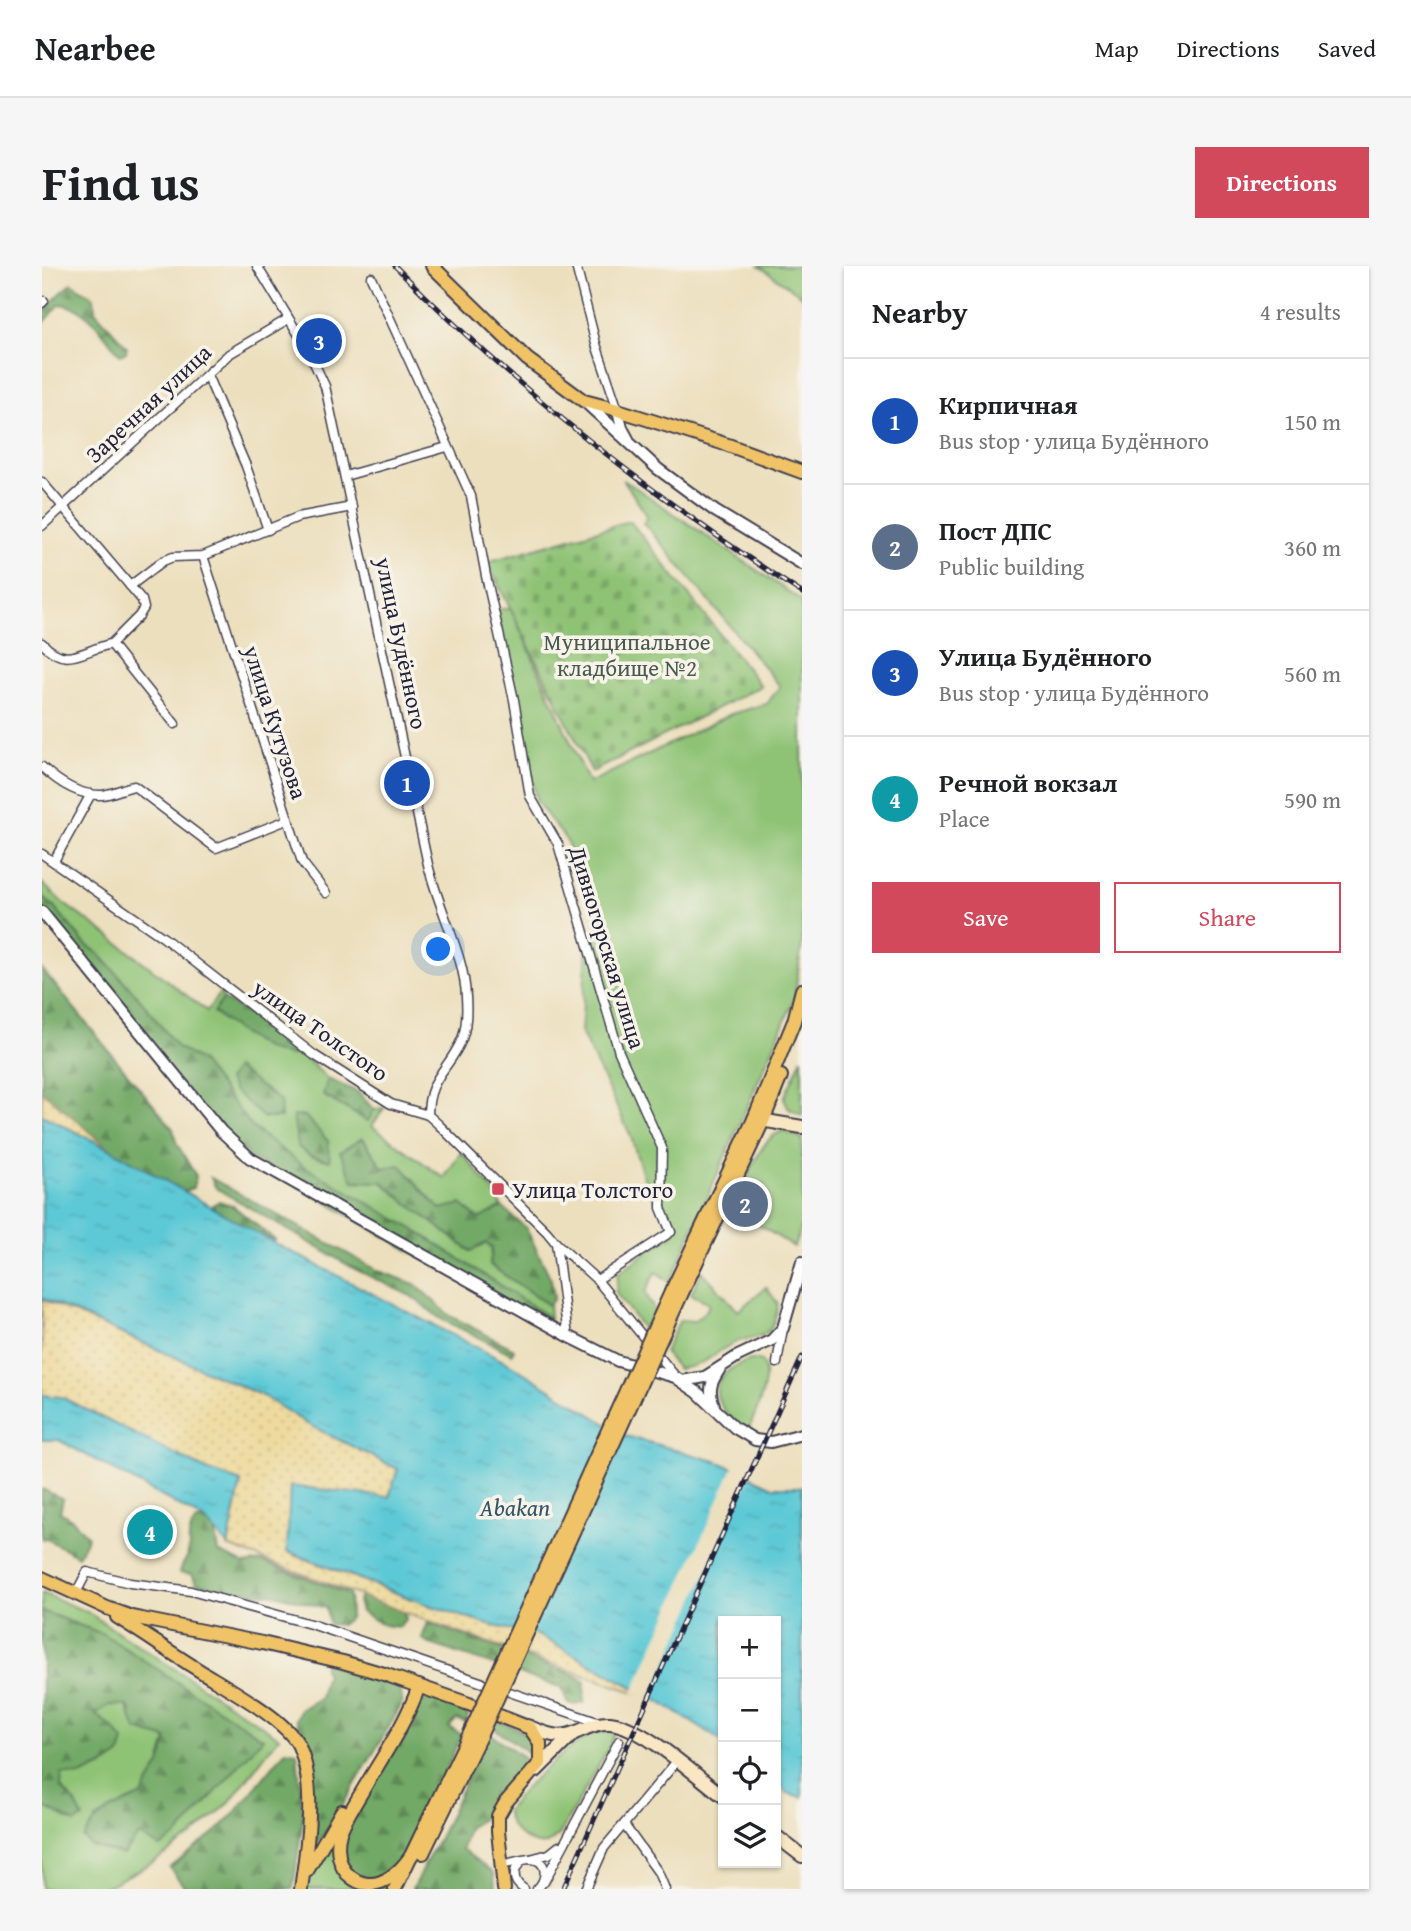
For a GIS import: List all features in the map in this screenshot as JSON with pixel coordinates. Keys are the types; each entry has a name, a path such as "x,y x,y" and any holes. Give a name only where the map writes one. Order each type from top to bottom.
{"main road":[{"path":"432,266 527,359 584,401 802,472"},
{"path":"676,1294 750,1149 802,990"},
{"path":"405,1889 802,1021"},
{"path":"759,1120 802,1128"},
{"path":"750,1149 763,1133 789,1124"},
{"path":"42,1569 76,1593"},
{"path":"42,1578 132,1617 343,1662 419,1686 553,1735 574,1733 600,1723 630,1729 718,1792"},
{"path":"96,1603 241,1697 283,1726 292,1736 303,1759 309,1804 301,1889"},
{"path":"416,1849 399,1870 384,1881 373,1884 359,1882 346,1873 341,1864 338,1847 345,1822 411,1708 419,1686"},
{"path":"301,1889 310,1865 419,1686"},
{"path":"526,1726 536,1735 542,1748 542,1759 536,1770"},
{"path":"395,1889 476,1732"},
{"path":"504,1889 498,1816 506,1801 574,1733"},
{"path":"781,1840 802,1856"}],"street":[{"name":"улица Будённого","path":"257,266 308,350 325,386 433,886 463,973 466,1023 461,1040 431,1088 428,1115"},
{"path":"576,266 596,344 622,428 631,445"},
{"name":"Дивногорская улица","path":"372,277 471,496 514,699 530,796 558,844 619,1052 662,1148 661,1208 671,1232 597,1280"},
{"name":"Заречная улица","path":"42,526 229,354 288,318"},
{"path":"206,375 246,466 268,530"},
{"path":"584,401 658,469 715,511 802,564"},
{"path":"345,477 447,447"},
{"path":"42,482 142,600 144,608 111,644 66,658 57,656 42,643"},
{"path":"130,586 163,561 185,556 203,556 298,517 352,508"},
{"name":"улица Кутузова","path":"203,556 302,862 326,892"},
{"path":"111,644 175,724"},
{"path":"42,767 57,780 83,793 102,795 134,786 216,848 287,820"},
{"path":"54,861 92,794"},
{"name":"улица Толстого","path":"42,854 164,938 314,1055 391,1104 428,1115 556,1243 597,1280 679,1379"},
{"path":"42,912 221,1131 250,1158 568,1336 618,1361 679,1379 705,1377 772,1340 783,1328"},
{"path":"556,1243 568,1336"},
{"path":"777,1363 783,1328 802,1262"},
{"path":"715,1408 710,1396 712,1382 722,1367"},
{"path":"679,1379 715,1408 734,1428 755,1440 771,1442 802,1434"},
{"path":"76,1593 87,1572 130,1583 191,1591 314,1625 600,1723"},
{"path":"539,1887 618,1741"},
{"path":"586,1889 604,1849 677,1761"},
{"path":"625,1826 658,1872 665,1889"},
{"path":"502,1865 552,1852 568,1836"},
{"path":"524,1889 516,1882 514,1874 518,1865 526,1860 534,1860 541,1865 545,1873 539,1887"}],"green space":[{"path":"759,266 802,266 802,296"},
{"path":"71,283 94,297 95,311 127,347 126,352 120,355 87,316 70,306 60,304 42,325 42,312"},
{"path":"623,479 802,601 802,944 794,1000 670,1282 656,1272 645,1292 655,1312 644,1330 616,1293 618,1273 674,1233 645,1181 630,1134 581,1032 588,935 597,927 592,895 575,867 567,841 537,802 497,609 511,609 589,783 731,714 767,704 780,686 644,523 647,516"},
{"name":"Муниципальное кладбище №2","path":"630,521 761,686 592,772 487,562"},
{"path":"42,883 63,903 207,1011 221,991 223,999 214,1012 290,1056 300,1053 328,1079 323,1095 367,1121 374,1110 384,1108 372,1126 444,1178 461,1152 495,1193 502,1207 479,1220 440,1209 400,1165 383,1168 363,1138 353,1181 382,1182 470,1251 486,1243 492,1248 490,1265 549,1305 550,1318 418,1232 302,1165 252,1127 200,1061 177,1047 140,999 42,896"},
{"path":"42,896 140,999 177,1047 200,1061 252,1127 302,1165 418,1232 550,1318 536,1324 231,1147 42,915"},
{"path":"42,969 173,1129 176,1142 196,1176 193,1188 184,1191 110,1149 42,1091"},
{"path":"223,999 265,1024 300,1053 278,1053 254,1042 213,1012"},
{"path":"802,1058 802,1115 789,1109 784,1098"},
{"path":"236,1068 280,1101 281,1118 264,1118 233,1090 228,1080"},
{"path":"328,1079 358,1092 374,1110 368,1121 323,1095"},
{"path":"293,1116 305,1116 328,1141 330,1161 311,1156 298,1147"},
{"path":"783,1131 802,1138 802,1225 794,1247 756,1223 764,1185 746,1179 765,1144"},
{"path":"362,1138 383,1168 400,1165 440,1209 461,1204 479,1219 502,1207 526,1228 551,1279 554,1298 549,1305 490,1265 492,1248 486,1243 471,1251 383,1182 353,1181 340,1152"},
{"path":"211,1178 379,1271 415,1284 450,1316 514,1349 512,1354 441,1319 411,1296 355,1269 216,1188"},
{"path":"219,1201 233,1206 276,1241 231,1224 213,1205"},
{"path":"702,1271 738,1311 766,1287 778,1304 775,1318 767,1333 737,1342 700,1363 678,1369 664,1352 680,1320 694,1321 707,1310 709,1303 691,1294"},
{"path":"751,1360 760,1360 765,1375 762,1395 748,1432 726,1412 717,1393 718,1383 724,1374"},
{"path":"42,1489 63,1499 60,1512 73,1520 88,1537 78,1556 45,1538 42,1539"},
{"path":"201,1520 214,1527 218,1552 244,1564 262,1561 349,1594 350,1617 341,1625 329,1624 326,1608 275,1594 226,1591 196,1583 192,1574 180,1573 187,1557 192,1528 195,1522"},
{"path":"42,1593 87,1612 279,1737 228,1804 192,1836 154,1862 102,1889 42,1889"},
{"path":"361,1593 402,1609 406,1618 399,1627 384,1625 361,1612 358,1601"},
{"path":"42,1611 103,1634 263,1738 177,1836 160,1847 139,1835 123,1855 91,1846 83,1838 95,1821 110,1810 142,1795 160,1764 167,1739 136,1730 127,1706 110,1705 95,1714 124,1741 120,1755 80,1776 62,1774 61,1788 75,1802 83,1818 75,1823 47,1808 42,1811"},
{"path":"428,1623 577,1676 585,1682 584,1703 568,1703 562,1688 427,1643 422,1638"},
{"path":"324,1663 390,1682 400,1692 402,1702 331,1825 313,1848 310,1846 302,1749 304,1740 296,1719 301,1709 320,1698 326,1674"},
{"path":"427,1699 442,1700 468,1715 466,1723 457,1719 449,1727 462,1735 400,1862 389,1873 376,1878 369,1879 352,1874 343,1854 345,1830 412,1714"},
{"path":"492,1719 527,1735 536,1758 491,1726"},
{"path":"608,1729 615,1730 610,1746 559,1835 547,1844 526,1840 510,1824 507,1810 539,1775 567,1750"},
{"path":"488,1732 533,1764 491,1813 468,1828 462,1849 494,1874 495,1889 412,1889 443,1830"},
{"path":"286,1750 297,1752 303,1818 293,1889 186,1889 170,1868 234,1814"},
{"path":"338,1823 389,1884 390,1889 305,1889 309,1876"}],"sand":[{"path":"42,1091 110,1149 42,1115"},
{"path":"42,1299 263,1396 311,1426 398,1469 389,1497 287,1552 485,1624 540,1636 655,1699 454,1631 228,1546 241,1482 206,1470 61,1397 42,1395"}],"water":[{"name":"Abakan","path":"42,1115 110,1149 278,1245 513,1366 626,1436 719,1462 773,1487 802,1487 802,1797 786,1793 781,1785 781,1616 718,1616 718,1739 655,1699 540,1636 485,1624 287,1551 290,1486 389,1497 398,1469 311,1426 263,1396 42,1298"},
{"path":"42,1395 61,1397 206,1470 241,1482 228,1546 205,1520 59,1440 42,1440"}],"pier":[{"path":"734,1465 751,1473 650,1700 633,1692"}],"railway":[{"path":"395,266 490,356 590,441 694,520 802,593"},
{"path":"563,1889 802,1357"}],"place":[{"name":"Улица Будённого","path":"319,341"},
{"name":"Кирпичная","path":"407,783"},
{"name":"Улица Толстого","path":"498,1189"},
{"name":"Пост ДПС","path":"745,1204"},
{"name":"Речной вокзал","path":"150,1532"}]}
